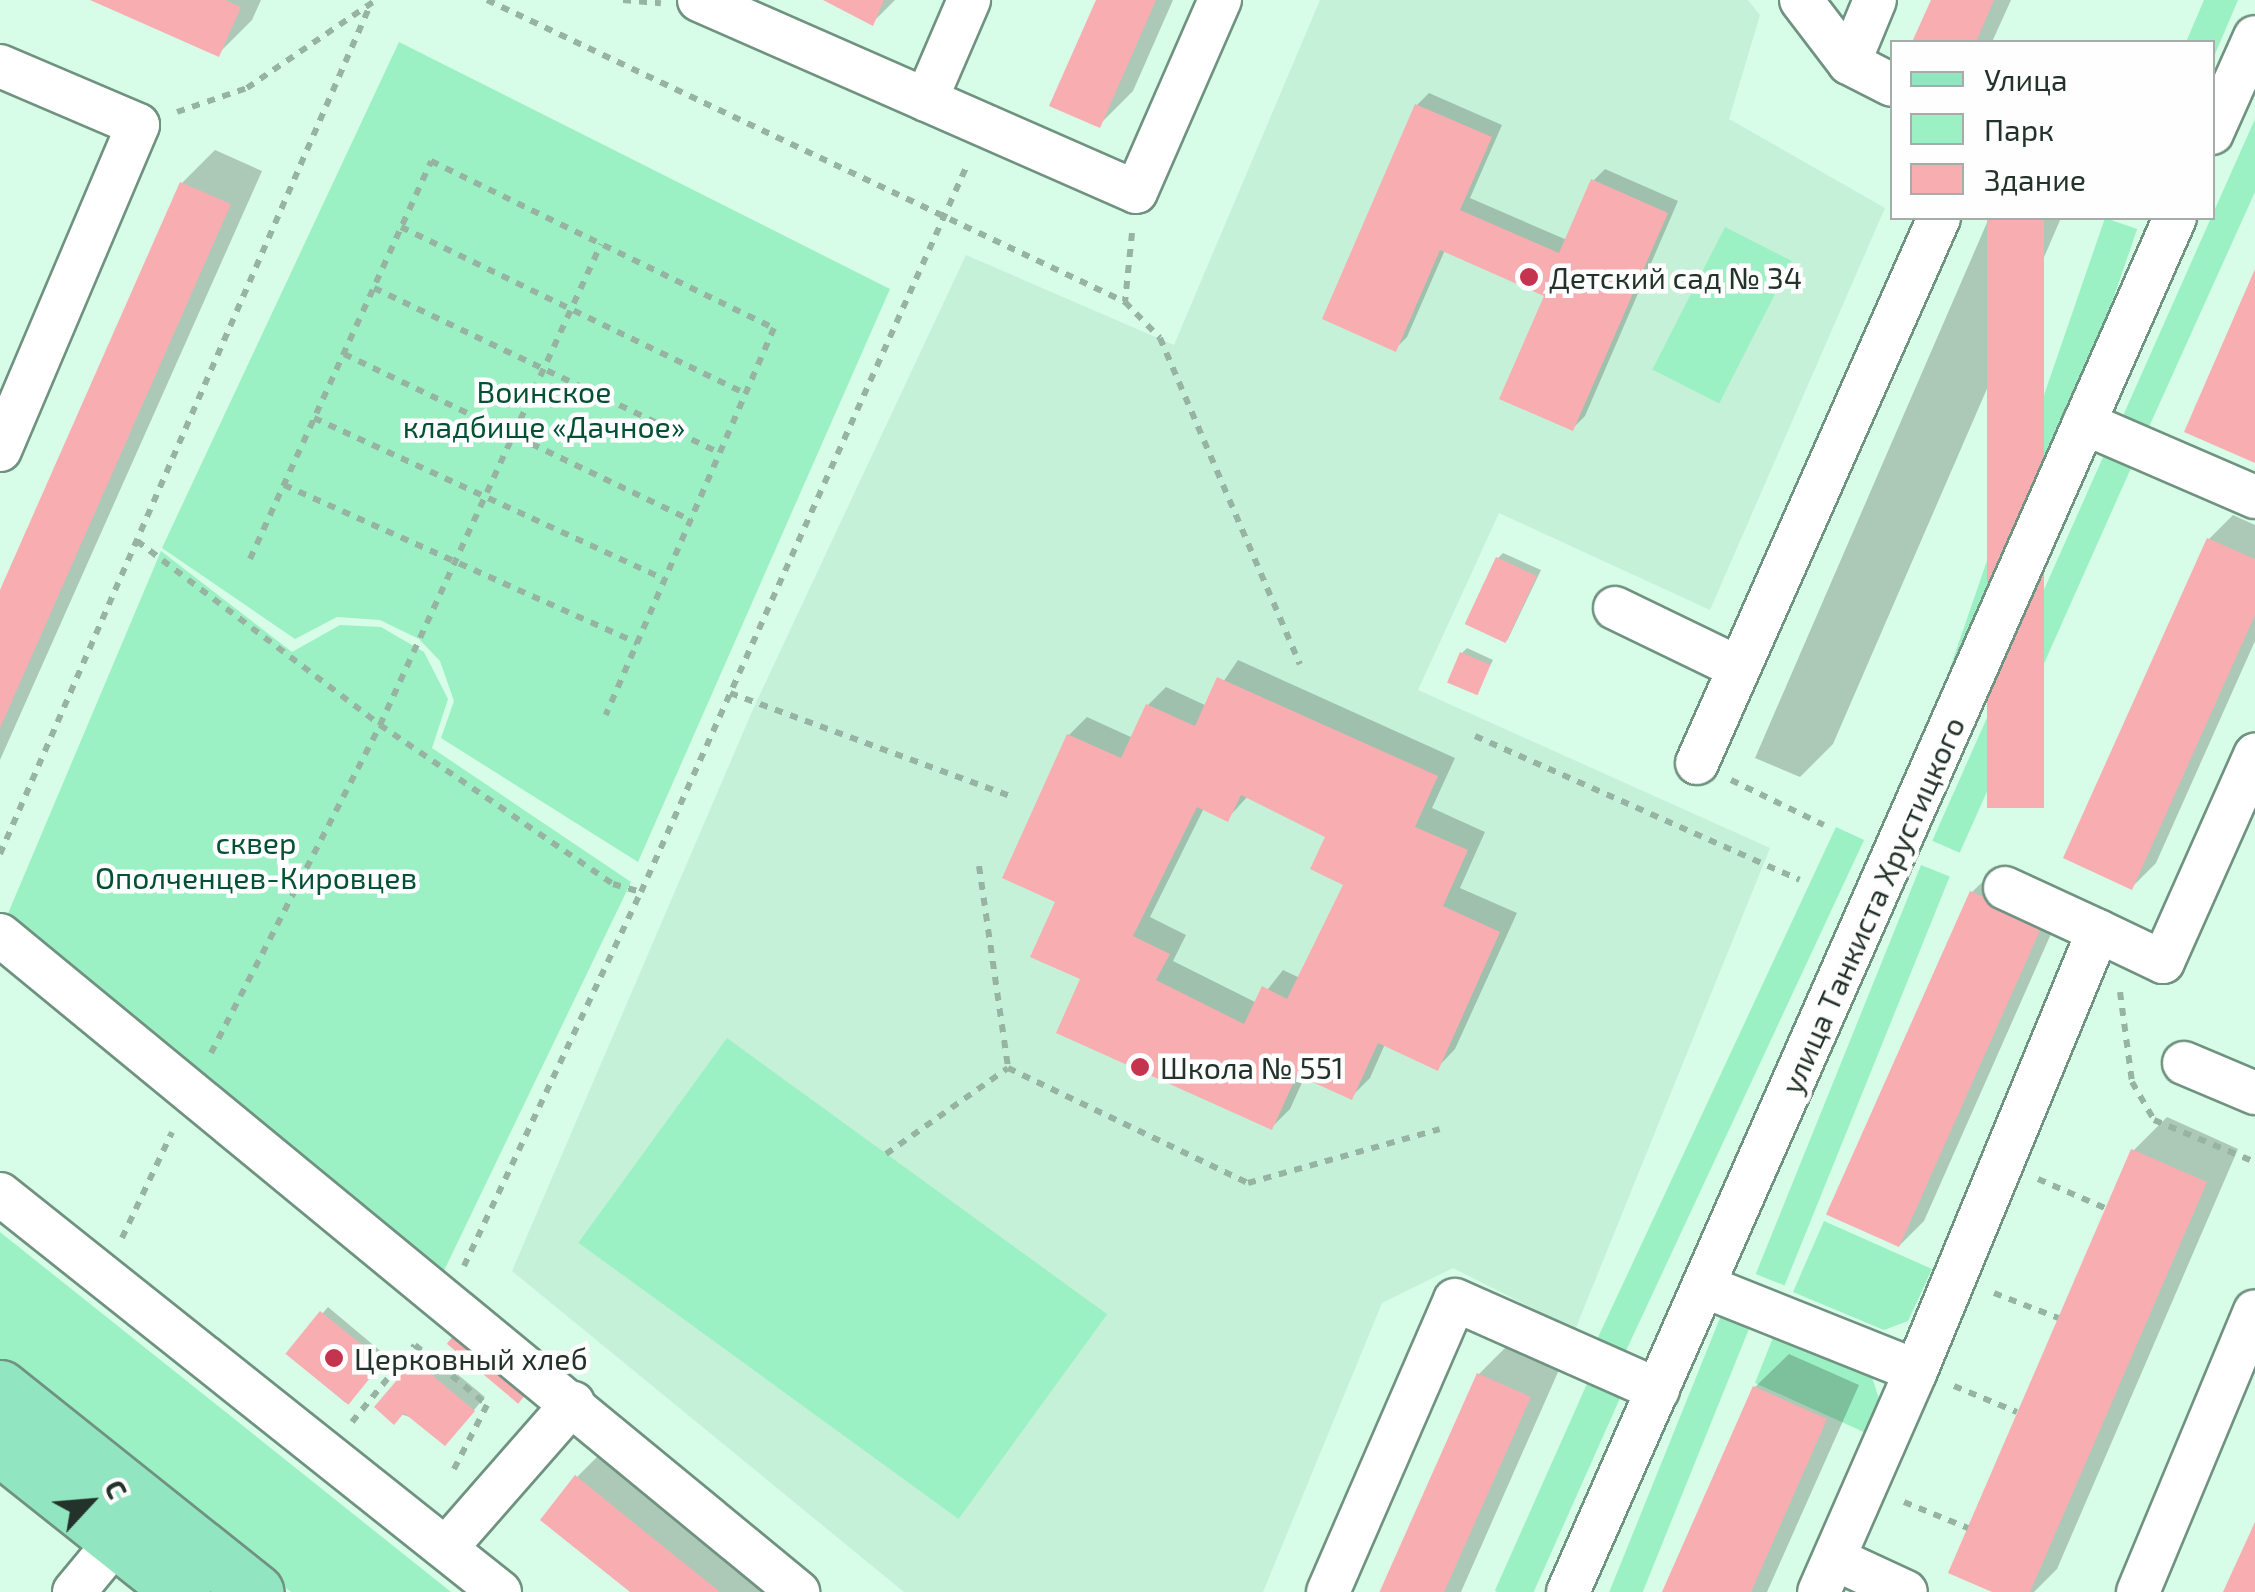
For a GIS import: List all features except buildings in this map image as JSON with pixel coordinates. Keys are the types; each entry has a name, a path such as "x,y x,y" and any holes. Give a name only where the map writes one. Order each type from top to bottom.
{"main road":[{"path":"0,1388 256,1592"},
{"path":"0,1446 182,1592"}],"street":[{"path":"926,100 970,0"},
{"path":"711,2 1136,192 1220,0"},
{"path":"1801,0 1849,63 1890,84"},
{"path":"1849,63 1875,0"},
{"path":"2215,127 2252,49"},
{"path":"0,66 138,125 0,450"},
{"path":"1697,763 1938,220"},
{"name":"улица Танкиста Хрустицкого","path":"1568,1592 2174,220"},
{"path":"2084,423 2255,497"},
{"path":"1615,608 1737,667"},
{"path":"2006,888 2163,962 2246,801 2255,755"},
{"path":"1906,1592 1827,1576 2098,930"},
{"path":"0,935 193,1089 798,1592"},
{"path":"2184,1063 2255,1093"},
{"path":"0,1194 500,1592"},
{"path":"1704,1286 1916,1371"},
{"path":"1328,1592 1455,1300 1658,1390"},
{"path":"2138,1592 2255,1311"},
{"path":"446,1548 574,1404"},
{"path":"74,1592 117,1540"}],"path":[{"path":"0,854 368,10 376,0"},
{"path":"488,0 1125,302 1160,338 1300,664"},
{"path":"138,125 246,88 368,10"},
{"path":"460,1274 641,892 974,151"},
{"path":"250,559 432,161 774,328 606,715"},
{"path":"1125,302 1136,192"},
{"path":"401,227 746,394"},
{"path":"118,1246 193,1089 380,725 601,244"},
{"path":"374,288 720,452"},
{"path":"344,354 691,520"},
{"path":"314,418 664,580"},
{"path":"284,485 637,642"},
{"path":"137,541 380,725 613,884 641,892"},
{"path":"730,693 1010,796"},
{"path":"1475,736 1800,880"},
{"path":"1697,763 1824,826"},
{"path":"979,866 1008,1068"},
{"path":"2128,1041 2132,1082 2154,1120 2255,1162"},
{"path":"1008,1068 1248,1183 1440,1129"},
{"path":"886,1154 1008,1068"},
{"path":"2002,1163 2105,1208"},
{"path":"1954,1278 2058,1318"},
{"path":"345,1430 415,1345 487,1405 444,1488"},
{"path":"1916,1371 2018,1412"},
{"path":"1864,1486 1968,1528"}],"shaded area":[{"name":"Школа № 551","path":"1320,0 1748,0 1760,15 1729,119 1885,208 1710,610 1499,513 1418,690 1770,848 1575,1330 1453,1268 1382,1303 1263,1592 904,1592 512,1271 754,707 966,255 1174,345"}],"green space":[{"path":"2204,0 2238,0 2215,54 2215,40 2187,40"},
{"name":"Воинское кладбище «Дачное»","path":"399,42 890,289 638,862 441,738 454,701 440,661 419,639 380,620 337,617 295,639 162,548"},
{"path":"2255,119 2255,192 2148,429 2122,418 2210,220 2215,220 2215,209"},
{"path":"2104,220 2111,220 2137,229 1928,835 1896,824"},
{"path":"1725,227 1792,261 1719,404 1652,370"},
{"path":"2108,446 2135,458 1960,853 1932,841"},
{"name":"сквер Ополченцев-Кировцев","path":"161,551 292,652 340,625 381,627 424,652 448,699 432,748 631,882 440,1279 4,923"},
{"path":"1836,827 1864,840 1623,1357 1595,1344"},
{"path":"1921,865 1950,877 1785,1286 1756,1274"},
{"path":"727,1038 1107,1314 959,1519 578,1243"},
{"path":"1824,1221 1932,1269 1908,1321 1884,1330 1793,1292"},
{"path":"0,1232 451,1592 291,1592 0,1360"},
{"path":"1722,1313 1751,1325 1643,1592 1609,1592"},
{"path":"1774,1335 1872,1377 1879,1399 1866,1433 1755,1383"},
{"path":"1590,1377 1623,1392 1534,1592 1495,1591"}],"place":[{"name":"Детский сад № 34","path":"1529,277"},
{"name":"Школа № 551","path":"1140,1067"},
{"name":"Церковный хлеб","path":"334,1358"}]}
